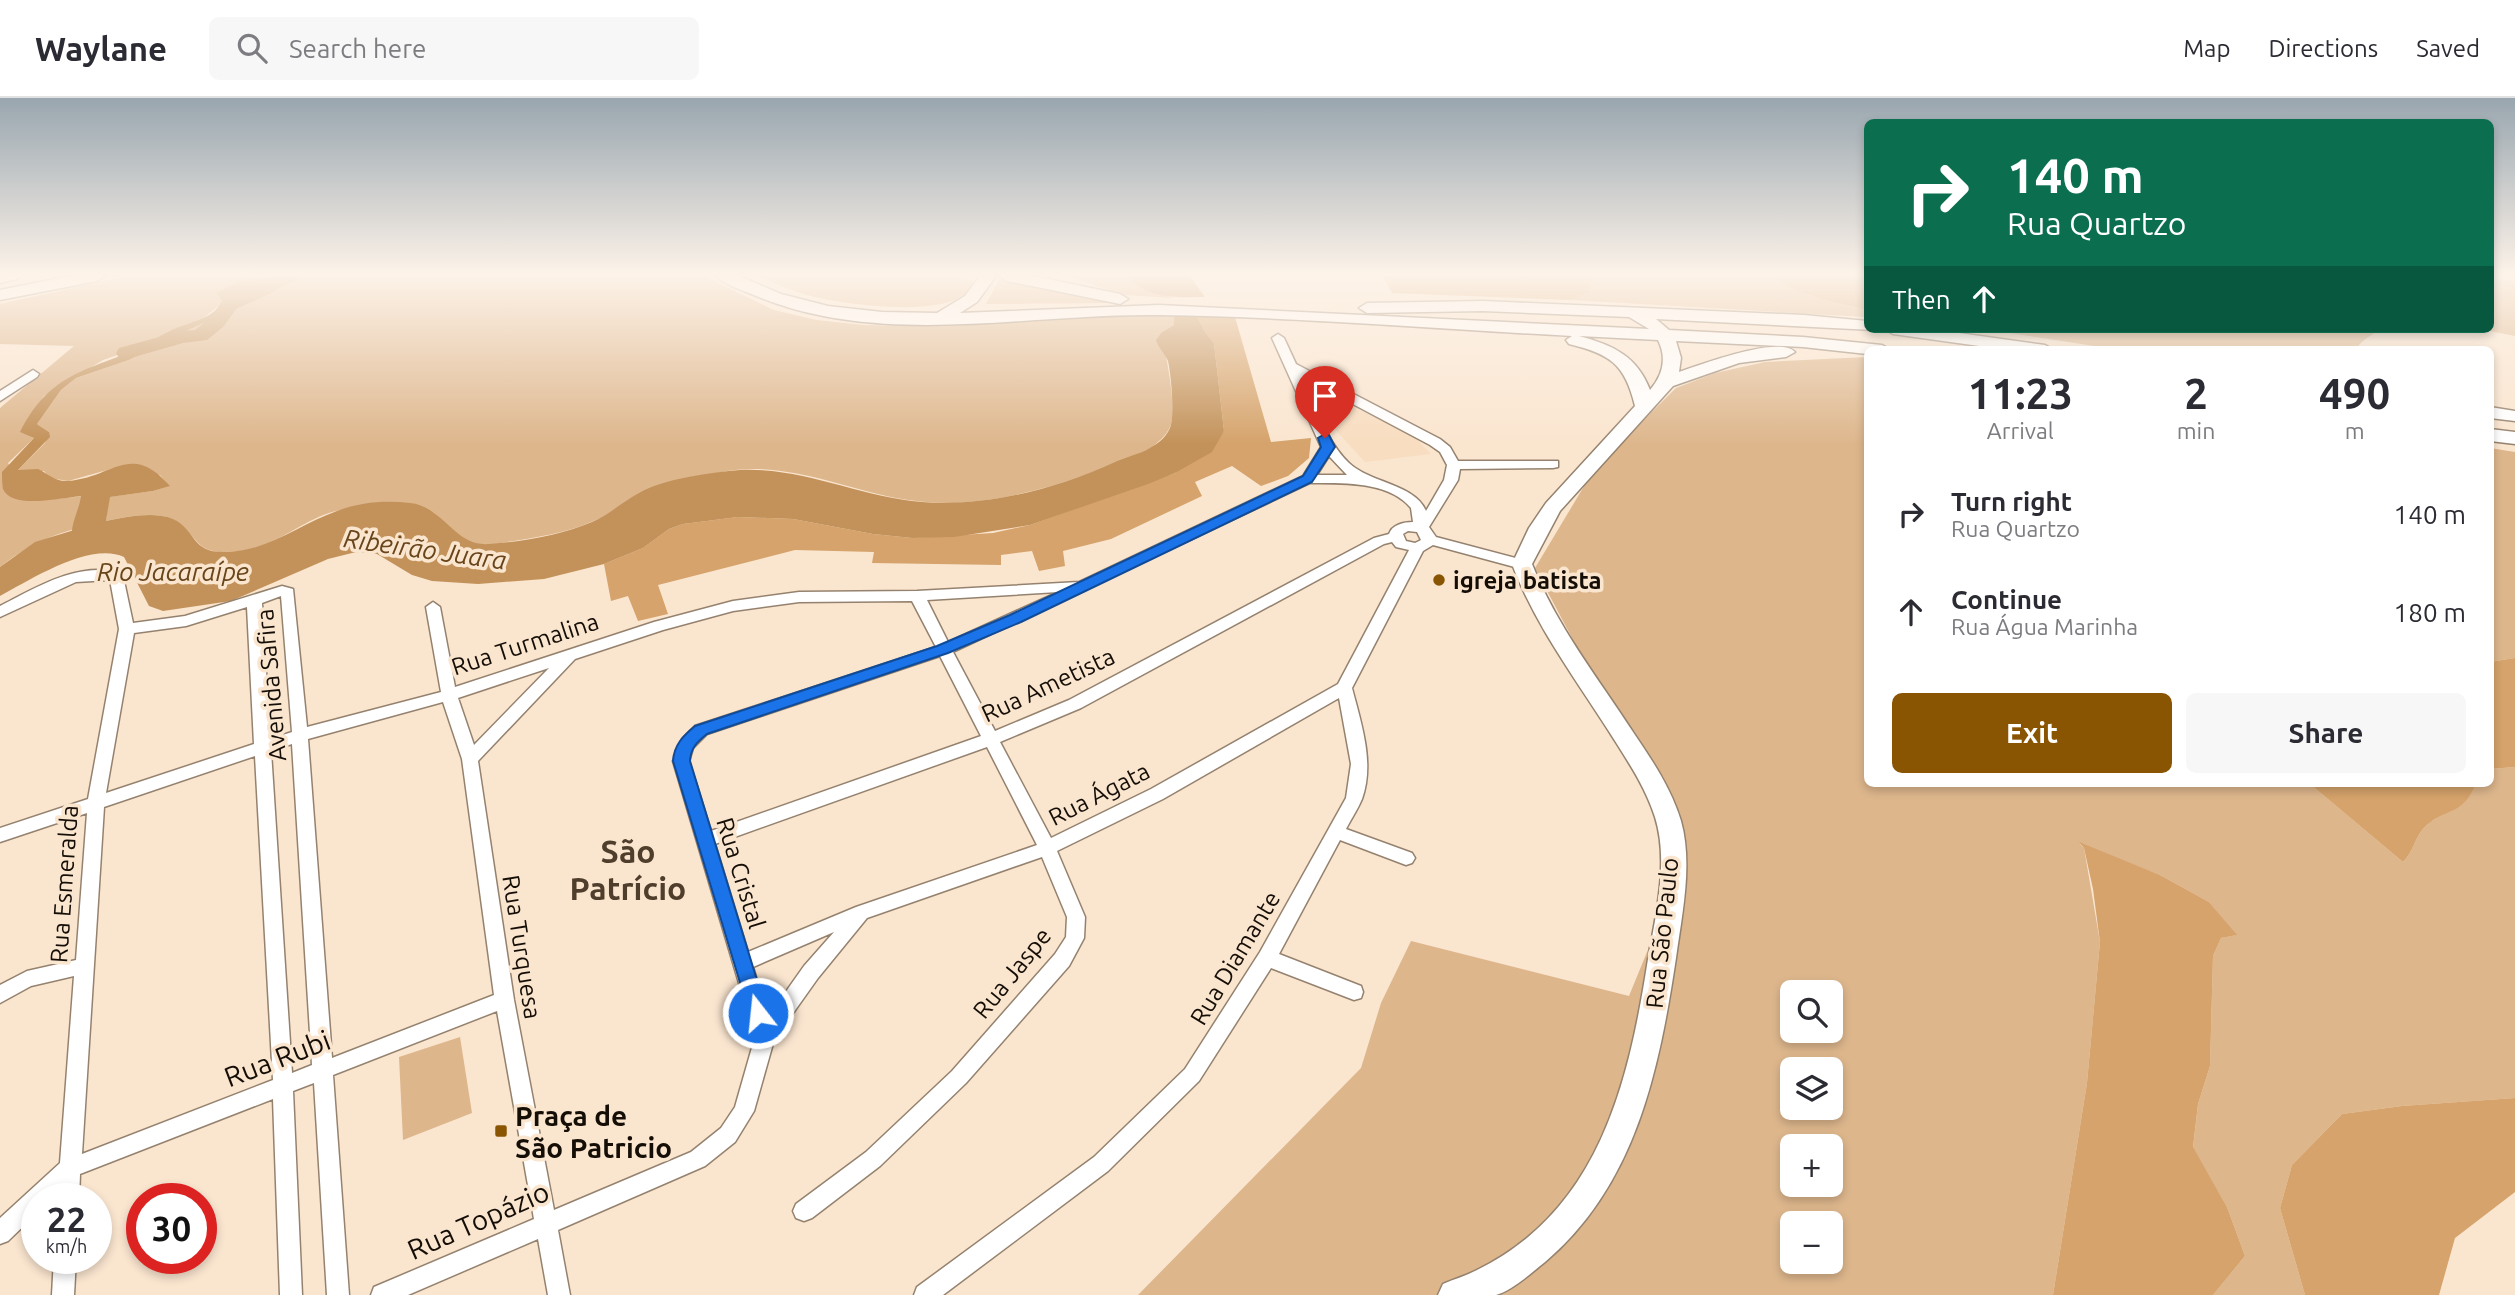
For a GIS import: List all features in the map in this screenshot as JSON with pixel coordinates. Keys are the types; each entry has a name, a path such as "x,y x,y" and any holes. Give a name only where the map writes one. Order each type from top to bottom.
{"main road":[{"path":"1531,332 1579,341 1611,352 1622,359 1638,379 1644,405"},
{"path":"1575,332 1864,348"},
{"path":"1522,564 1539,528 1553,507 1667,382 1671,372 1666,335 1663,332"},
{"path":"1922,333 2016,346"},
{"path":"1667,382 1736,358 1851,346"},
{"path":"2494,413 2515,416"},
{"path":"2494,435 2515,438"},
{"name":"Rua São Paulo","path":"1454,1295 1493,1279 1539,1248 1573,1211 1604,1167 1627,1117 1653,1021 1671,902 1672,840 1665,808 1650,777 1536,600 1522,564"}],"street":[{"path":"1278,338 1328,447 1338,460 1363,479 1408,496 1429,495 1447,489"},
{"path":"1289,365 1434,442 1445,450 1454,465 1451,481 1344,688"},
{"path":"0,397 33,374"},
{"path":"1302,392 1332,388"},
{"path":"1308,479 1328,447"},
{"path":"1454,465 1553,464"},
{"path":"943,650 1308,479 1363,479"},
{"path":"1408,496 1421,511 1422,536"},
{"name":"Rua Ametista","path":"705,840 990,739 1075,704 1379,541 1395,537 1396,533 1405,527 1422,536"},
{"path":"1395,537 1405,547 1422,536 1522,564"},
{"name":"Rua Esmeralda","path":"0,612 57,583 97,573 116,576 127,629 96,803 69,1183"},
{"name":"Rua Turmalina","path":"0,835 300,736 449,695 659,626 733,606 799,597 917,596 1081,586"},
{"name":"Avenida Safira","path":"291,1295 283,1086 254,600 282,591 288,592 300,736 338,1295"},
{"name":"Rua Jaspe","path":"803,1211 873,1159 959,1077 1062,960 1075,938 1076,917 1047,848 917,596"},
{"path":"127,629 186,621 254,600"},
{"name":"Rua Turquesa","path":"433,607 449,695 470,758 504,1000 559,1295"},
{"name":"Rua Cristal","path":"765,1037 681,761 682,750 701,730 943,650"},
{"path":"470,758 570,656"},
{"name":"Rua Diamante","path":"925,1295 1101,1164 1192,1075 1268,958 1354,798 1359,764 1344,688"},
{"name":"Rua Ágata","path":"743,963 862,912 1047,848 1157,794 1344,688"},
{"path":"1336,832 1406,858"},
{"path":"765,1037 811,972 862,912"},
{"path":"1268,958 1354,992"},
{"path":"0,995 27,979 84,966"},
{"name":"Rua Rubi","path":"70,1168 504,1000"},
{"name":"Rua Topázio","path":"382,1295 546,1222 698,1159 727,1135 744,1111 765,1037"},
{"path":"0,1233 70,1168"},
{"path":"63,1295 64,1274"}],"shaded area":[{"path":"0,332 167,332 147,345 103,360 44,396 21,431 34,438 8,463 29,501 88,496 91,510 84,527 40,542 0,567 0,408 74,346 0,344"},
{"path":"184,332 1162,332 1173,407 1170,427 1162,439 1151,448 1059,484 994,499 928,502 896,498 796,473 735,470 679,484 566,531 488,545 465,538 433,512 357,509 336,511 309,521 259,547 217,552 199,544 179,523 163,516 143,515 106,521 109,497 169,486 160,475 118,467 68,481 50,478 44,471 17,471 45,443 49,432 37,424 61,390 76,378 129,360"},
{"path":"1205,332 1239,332 1271,442 1311,438 1309,458 1288,476 1261,486 1232,466 1195,482 1202,496 1111,539 1063,551 1065,566 1039,571 1032,551 1001,555 1001,565 872,563 874,552 795,550 658,585 668,614 638,621 628,596 611,601 604,564 643,548 669,529 683,524 738,517 793,519 873,534 912,538 993,533 1030,525 1175,473 1224,431 1214,343"},
{"path":"2494,332 2494,332 2515,332 2515,336"},
{"path":"2010,333 2376,333 2358,346 2094,346"},
{"path":"1864,357 1864,787 2314,787 2403,862 2420,833 2431,822 2458,807 2474,787 2494,787 2494,769 2515,767 2515,1098 2402,1106 2342,1114 2292,1165 2280,1208 2305,1295 2213,1295 2245,1256 2227,1207 2193,1148 2198,1104 2210,1066 2213,956 2221,938 2236,935 2209,902 2160,875 2080,844 2084,848 2100,942 2087,1083 2053,1295 1138,1295 1361,1068 1381,1003 1411,941 1629,996 1681,869 1672,795 1581,655 1535,568 1595,468 1676,388 1715,373 1765,362"},
{"path":"1325,394 1412,435 1431,454 1365,462 1313,405 1316,397"},
{"path":"2494,449 2515,452 2515,658 2494,661"},
{"path":"2515,658 2515,767 2494,769 2494,661"},
{"path":"2314,787 2474,787 2458,808 2438,817 2423,829 2403,862"},
{"path":"2079,842 2160,875 2209,902 2237,935 2221,938 2213,956 2210,1066 2198,1104 2193,1147 2227,1207 2245,1256 2213,1295 2053,1295 2087,1083 2100,942 2093,889 2084,848"},
{"path":"460,1037 472,1113 403,1140 399,1057"},
{"path":"2515,1098 2515,1192 2455,1238 2439,1295 2305,1295 2280,1208 2292,1165 2342,1114 2402,1106"}],"water":[{"name":"Rio Jacaraípe","path":"167,332 184,332 129,360 76,378 61,390 37,424 49,432 50,437 18,470 38,469 56,479 68,481 84,479 121,466 144,466 170,486 110,497 106,521 157,515 173,519 200,545 216,552 258,547 323,516 346,508 382,502 421,506 467,539 477,543 528,540 592,522 639,493 661,484 703,474 740,470 787,473 922,502 971,502 1020,494 1091,472 1145,450 1166,435 1171,422 1172,395 1168,361 1156,340 1162,332 1205,332 1214,343 1224,431 1212,452 1175,473 1148,484 1030,525 954,537 912,538 873,534 793,519 738,517 683,524 669,529 643,548 604,564 544,579 478,584 432,581 412,575 377,554 356,552 328,559 231,601 163,611 149,606 124,557 110,553 95,554 60,564 0,596 0,567 35,542 84,527 91,510 87,496 29,501 9,496 3,489 2,472 34,438 20,432 32,412 45,396 73,376 144,346"}],"waterway":[{"path":"127,353 181,337 200,336 205,332"},
{"path":"74,488 84,487 92,493 94,499 85,520 85,543"}],"place":[{"name":"igreja batista","path":"1439,580"},
{"name":"Praça de São Patricio","path":"501,1131"}],"district":[{"name":"São Patrício","path":"628,870"}],"route":[{"path":"758,1013 681,761 682,750 690,739 701,730 943,650 1016,618 1308,479 1328,447 1325,438"}],"water label":[{"name":"Ribeirão Juara","path":"425,549"}]}
